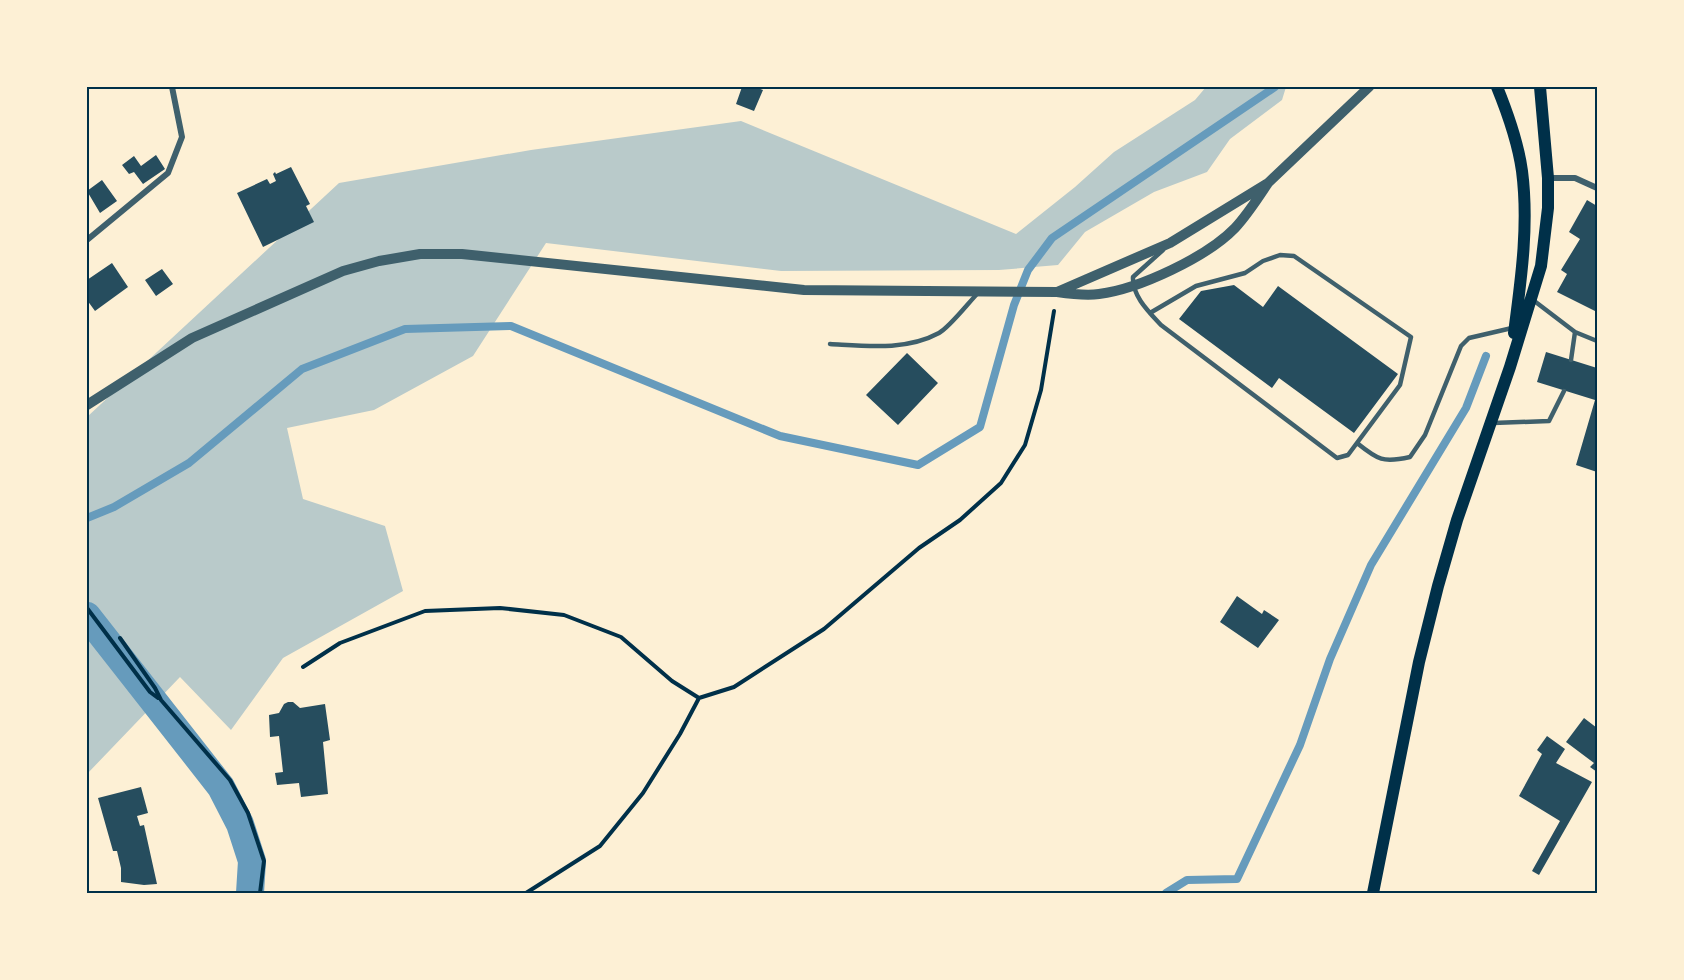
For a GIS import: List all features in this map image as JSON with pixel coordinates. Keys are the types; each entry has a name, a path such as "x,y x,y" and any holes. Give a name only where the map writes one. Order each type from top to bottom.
{"main road":[{"path":"1497,87 1511,121 1522,171 1524,217 1522,265 1510,367"},
{"path":"1372,893 1419,662 1438,586 1457,520 1510,367 1541,266 1548,208 1548,178 1540,87"}],"street":[{"path":"87,240 168,173 182,137 172,87"},
{"path":"1057,292 1170,243 1268,183 1366,88"},
{"path":"1548,178 1575,178 1597,188"},
{"path":"87,405 192,338 343,271 379,261 420,254 462,254 804,290 1100,294 1133,285 1188,261 1215,244 1235,228 1253,207 1268,183"}],"lane":[{"path":"1150,313 1196,286 1245,273 1263,261 1280,255 1294,256 1411,337 1400,385 1348,455 1337,458 1161,325 1150,313 1139,299 1133,285 1133,277 1170,243"},
{"path":"830,344 878,347 908,344 941,332 978,292"},
{"path":"1531,298 1575,332 1597,341"},
{"path":"1357,443 1373,456 1390,461 1410,457 1425,435 1461,346 1469,338 1515,327"},
{"path":"1571,360 1575,332"},
{"path":"1490,423 1549,421 1564,391"}],"path":[{"path":"526,893 600,846 643,793 680,734 699,698 735,687 824,629 919,548 960,520 1001,483 1025,445 1041,390 1057,292"},
{"path":"87,608 150,692 161,700 230,780 248,813 264,861 260,893"},
{"path":"303,668 340,643 425,610 501,608 564,615 621,637 672,681 699,698"},
{"path":"120,638 161,700"}],"shaded area":[{"path":"1206,87 1286,87 1282,100 1230,139 1207,172 1154,192 1085,232 1058,265 999,270 781,271 546,243 473,356 374,410 287,428 303,499 385,526 403,591 283,658 231,730 180,677 87,774 87,417 339,183 531,150 741,121 1016,234 1075,187 1114,152 1195,100"}],"building":[{"path":"742,87 755,87 763,90 754,111 736,104"},
{"path":"156,155 165,169 143,184 134,172 129,174 122,165 134,156 141,166"},
{"path":"291,167 310,204 306,206 314,222 263,247 237,193 267,179 270,184 276,181 273,174 275,172 276,174"},
{"path":"102,180 117,201 100,213 87,191"},
{"path":"1587,200 1597,206 1597,312 1557,292 1567,274 1561,270 1580,239 1569,232"},
{"path":"112,263 128,287 95,311 87,300 87,280"},
{"path":"162,269 173,284 156,296 145,280"},
{"path":"1234,285 1263,307 1278,286 1398,374 1354,433 1279,378 1272,388 1179,319 1201,291"},
{"path":"1546,352 1597,368 1597,472 1576,465 1595,400 1537,382"},
{"path":"907,353 938,383 898,425 866,395"},
{"path":"1237,596 1262,614 1264,610 1279,620 1258,648 1220,622"},
{"path":"293,702 300,708 325,704 330,740 323,742 328,794 301,797 299,783 277,785 275,773 283,772 279,736 270,737 269,715 279,713 284,704"},
{"path":"1584,718 1597,728 1597,772 1590,767 1594,763 1566,742"},
{"path":"1547,736 1565,749 1556,763 1592,782 1539,875 1532,871 1560,821 1519,796 1542,754 1537,750"},
{"path":"141,787 148,813 137,816 140,826 144,825 157,884 121,882 117,851 113,851 98,798"}],"waterway":[{"path":"87,518 114,507 189,463 302,369 405,329 511,326 780,436 918,465 980,427 1014,305 1028,270 1052,238 1275,87"},
{"path":"1166,893 1187,880 1237,879 1300,745 1330,659 1371,565 1466,408 1486,356"},
{"path":"87,616 221,787 240,824 252,861 250,893"}]}
